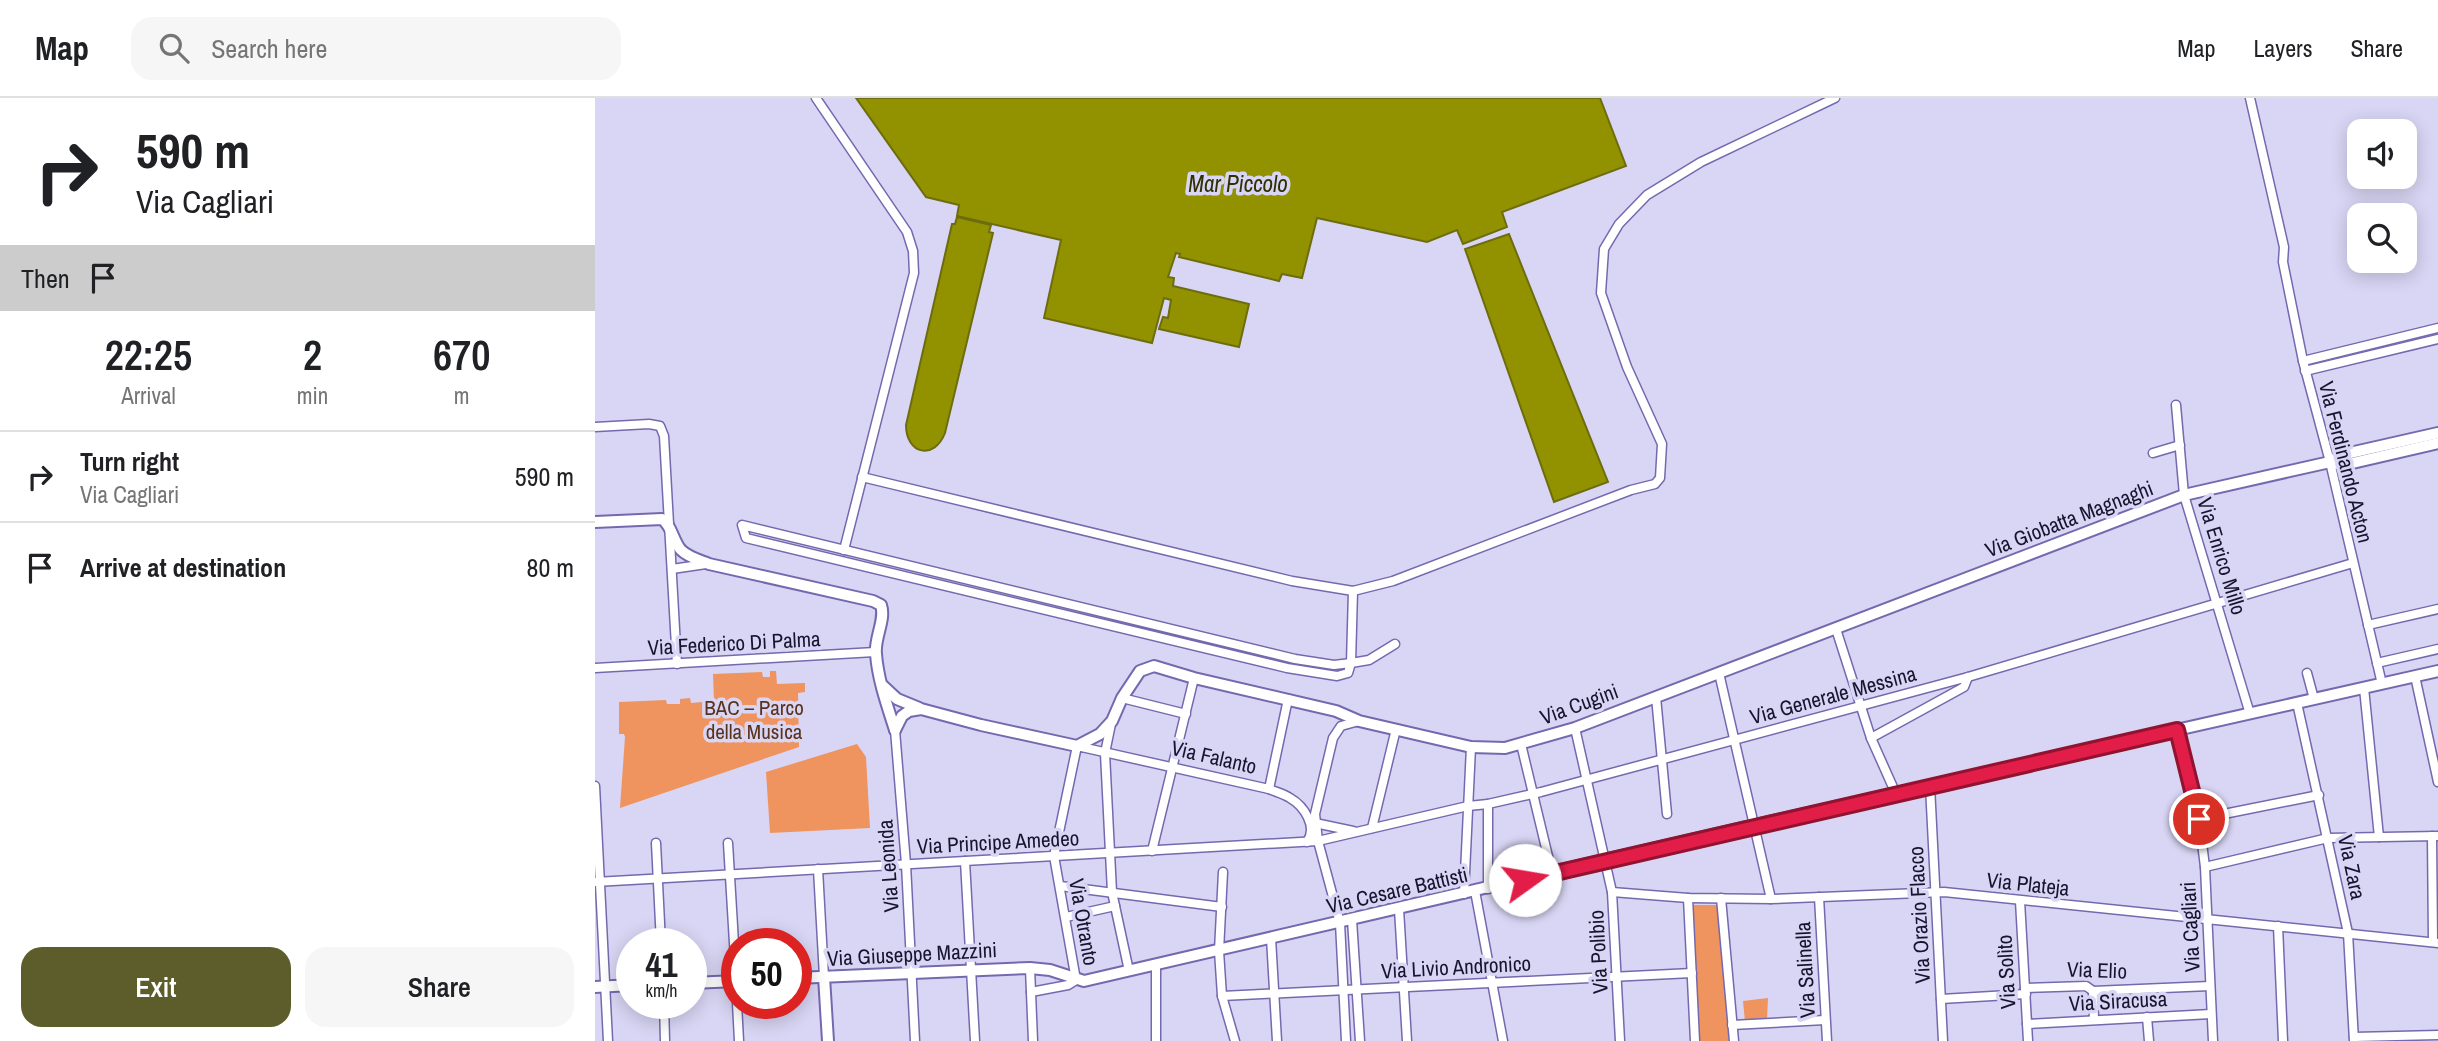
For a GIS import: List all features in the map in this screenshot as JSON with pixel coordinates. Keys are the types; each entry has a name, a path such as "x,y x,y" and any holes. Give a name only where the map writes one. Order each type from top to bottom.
{"main road":[{"name":"Via Giobatta Magnaghi","path":"2330,463 2341,455 2438,433"},
{"name":"Via Giobatta Magnaghi","path":"1831,630 2184,495 2330,463 2344,465 2438,443"},
{"path":"595,522 660,519 666,522 682,550 709,564 881,605 883,612 875,652 895,730"},
{"name":"Via Cugini","path":"1112,721 1122,698 1140,671 1154,666 1336,711 1359,721 1471,747 1505,748 1575,728 1831,630"},
{"name":"Via Cesare Battisti","path":"1076,980 1084,981 1219,951 1755,825 2438,671"},
{"name":"Via Falanto","path":"883,686 897,699 921,709 1077,746"},
{"path":"895,730 902,716 909,710 921,709"},
{"path":"1077,746 1100,734 1112,721"},
{"name":"Via Giuseppe Mazzini","path":"812,977 1030,968 1050,970 1076,980"},
{"path":"824,977 828,1041"}],"street":[{"path":"816,98 891,206 907,232 913,251 914,273 844,550"},
{"path":"862,477 1292,581 1353,591 1393,582 1631,490 1655,484 1660,478 1663,444 1627,367 1601,293 1604,249 1619,224 1647,195 1701,162 1835,98"},
{"name":"Via Ferdinando Acton","path":"2250,98 2284,247 2283,262 2305,371 2330,463 2382,684"},
{"path":"2303,361 2438,328"},
{"path":"2305,371 2438,339"},
{"name":"Via Enrico Millo","path":"2176,405 2176,446 2184,495 2250,714"},
{"path":"595,427 649,424 660,426 664,436 677,664"},
{"path":"2153,453 2176,446"},
{"path":"1353,591 1351,663 1348,673 1337,676 1287,668 746,538 742,525 1295,659 1334,665 1351,663 1369,660 1395,644"},
{"name":"Via Generale Messina","path":"1318,841 1468,806 1533,794 1662,760 1968,677 2353,563"},
{"path":"671,569 709,564"},
{"path":"2368,625 2438,609"},
{"path":"1831,630 1895,794"},
{"path":"2377,663 2438,649"},
{"name":"Via Federico Di Palma","path":"595,668 875,652"},
{"path":"1719,673 1772,899"},
{"path":"2307,673 2314,699"},
{"path":"2415,676 2438,782"},
{"path":"1871,738 1964,687 1968,677"},
{"path":"1152,851 1194,678"},
{"path":"2364,688 2379,837"},
{"path":"1656,697 1667,814"},
{"path":"1122,698 1186,714"},
{"path":"1269,789 1288,699"},
{"name":"Via Zara","path":"2297,703 2348,933 2354,1039"},
{"path":"1112,721 1105,753 1112,891 1129,971"},
{"path":"1346,1041 1340,923 1315,823 1317,802 1333,738 1341,726 1359,721"},
{"name":"Via Polibio","path":"1575,728 1612,892 1620,1041"},
{"path":"1372,828 1396,729"},
{"name":"Via Leonida","path":"895,730 906,864 915,1041"},
{"name":"Via Cagliari","path":"2177,730 2199,819 2213,1041"},
{"path":"1521,744 1552,873"},
{"name":"Via Falanto","path":"1077,746 1269,789 1300,806"},
{"name":"Via Otranto","path":"1076,980 1054,856 1077,746"},
{"path":"1471,747 1468,806 1469,892 1492,983 1503,1041"},
{"path":"595,786 600,987 608,1041"},
{"name":"Via Orazio Flacco","path":"1930,786 1943,1041"},
{"path":"2199,819 2319,795"},
{"path":"1300,806 1317,802"},
{"path":"1487,804 1488,889"},
{"path":"1300,806 1312,832 1307,842"},
{"path":"1315,823 1356,832"},
{"path":"2204,867 2328,838 2435,836 2435,942"},
{"name":"Via Principe Amedeo","path":"597,882 1318,841"},
{"path":"656,843 661,928"},
{"path":"728,844 733,928"},
{"path":"965,861 975,1041"},
{"path":"818,869 824,977"},
{"path":"1223,872 1219,951 1221,996 1235,1041"},
{"path":"1061,886 1222,907"},
{"name":"Via Plateja","path":"1612,892 1688,898 1772,899 1935,891 2435,942"},
{"name":"Via Salinella","path":"1819,897 1827,1041"},
{"path":"1688,898 1695,1041"},
{"path":"1721,898 1734,1041"},
{"name":"Via Solìto","path":"2020,901 2028,1041"},
{"path":"1066,917 1115,906"},
{"path":"1399,909 1407,1041"},
{"path":"1352,920 1360,1041"},
{"path":"2278,926 2283,1041"},
{"path":"1271,938 1277,1041"},
{"path":"1156,965 1156,1041"},
{"path":"1030,968 1033,1041"},
{"name":"Via Livio Andronico","path":"1221,996 1692,973"},
{"path":"1031,992 1068,985 1076,980"},
{"name":"Via Elio","path":"1941,999 2086,986 2093,991 2210,986"},
{"path":"2093,991 2094,1019"},
{"name":"Via Siracusa","path":"2027,1024 2211,1014"},
{"path":"2147,1017 2149,1041"},
{"path":"664,1019 665,1041"},
{"path":"738,1019 739,1041"},
{"path":"1733,1025 1825,1020"},
{"path":"2354,1039 2438,1035"}],"green space":[{"name":"BAC – Parco della Musica","path":"770,671 776,671 777,684 805,683 805,692 798,693 799,747 620,808 625,737 624,734 619,734 619,702 666,700 667,704 680,704 680,699 690,698 691,703 714,701 713,674 762,672 763,677 770,677"},
{"path":"857,744 866,757 870,828 770,833 766,772"},
{"path":"1691,905 1718,905 1729,1041 1700,1041"},
{"path":"1768,998 1767,1020 1745,1022 1743,1001"}],"water":[{"name":"Mar Piccolo","path":"856,98 1600,98 1626,166 1502,212 1507,227 1463,244 1457,230 1427,242 1317,218 1302,278 1282,274 1279,281 1179,257 1180,254 1176,253 1168,277 1174,278 1173,286 1249,304 1239,347 1159,329 1163,317 1168,318 1171,300 1164,298 1152,343 1044,318 1061,240 957,216 959,205 926,197"},
{"path":"957,217 991,225 989,232 993,233 945,433 934,448 921,450 915,448 911,442 906,425 952,224 955,224"},
{"path":"1509,234 1608,482 1554,502 1465,249"}],"route":[{"path":"1525,880 2177,730 2199,819"}]}
